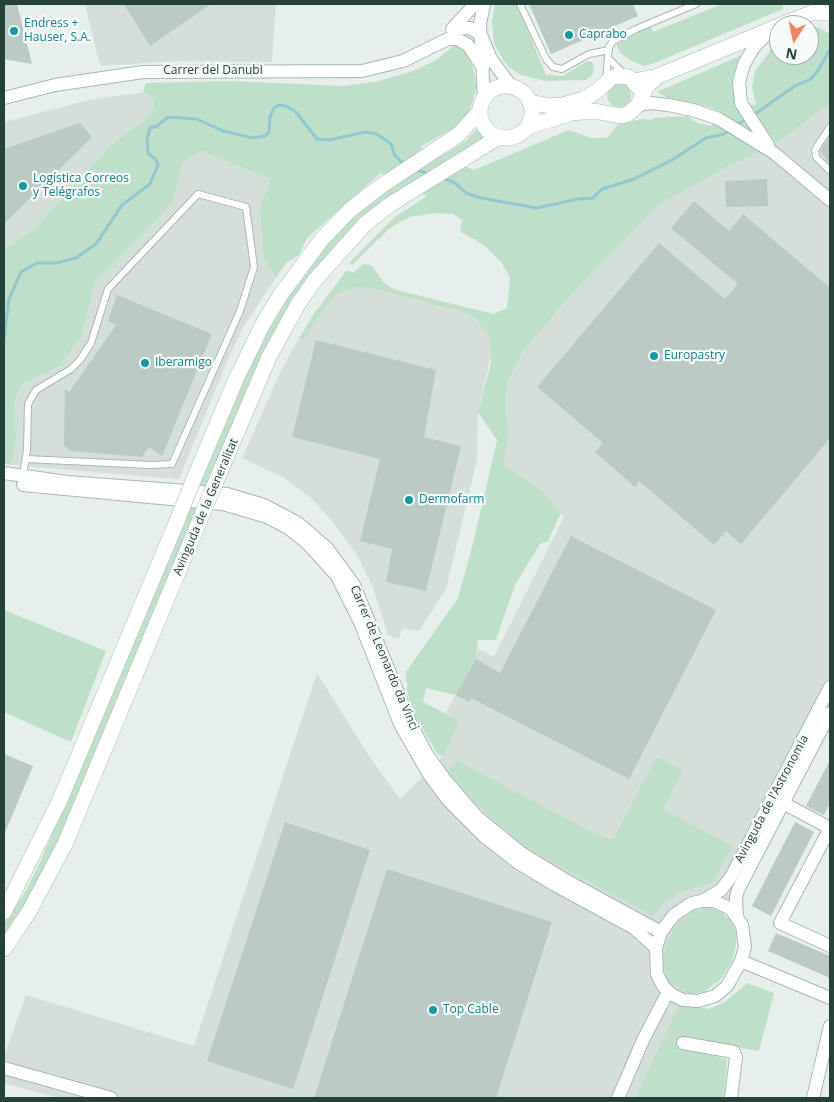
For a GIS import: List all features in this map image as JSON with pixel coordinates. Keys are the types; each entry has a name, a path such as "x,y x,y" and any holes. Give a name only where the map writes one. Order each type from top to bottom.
{"street":[{"name":"Carrer del Danubi","path":"422,52 452,29 476,4"},
{"name":"Carrer del Danubi","path":"482,104 481,35 484,4"},
{"path":"799,15 811,9 827,11"},
{"path":"452,29 470,28 481,35"},
{"path":"530,102 550,106 563,105 584,99 598,91 606,81 616,76 631,79 658,76 769,30"},
{"path":"752,133 741,103 740,82 744,64 754,47 769,34"},
{"name":"Carrer del Danubi","path":"481,35 491,59 512,86"},
{"name":"Carrer del Danubi","path":"4,98 55,85 143,72 362,71 396,64 443,41 457,39 464,41 473,50 482,68"},
{"path":"528,127 532,114 530,102 523,92 512,86 496,88 482,104 481,118 487,130 499,137 515,136 528,127 572,113 594,111 621,116 628,114 639,101 647,86 658,76"},
{"path":"631,79 639,101"},
{"path":"639,101 693,110 752,133 830,200"},
{"name":"Avinguda de la Generalitat","path":"4,912 59,802 247,356 281,294 322,239 350,210 387,182 458,135 482,104"},
{"name":"Avinguda de la Generalitat","path":"4,949 29,912 65,844 269,357 298,304 315,280 366,223 404,195 499,137"},
{"name":"Carrer de Leonardo da Vinci","path":"4,473 227,494 264,505 298,523 327,548 354,585 410,722 426,753 446,782 477,817 520,852 569,882 661,932"},
{"name":"Carrer de Leonardo da Vinci","path":"4,481 56,490 223,504 267,517 288,528 323,558 344,588 360,622 400,724 428,773 448,798 485,837 517,862 634,928 656,948"},
{"name":"Avinguda de l'Astronomia","path":"702,901 720,890 731,877 830,687"},
{"name":"Avinguda de l'Astronomia","path":"737,917 736,898 738,890 830,713"},
{"path":"783,803 830,828 780,923 830,946"},
{"path":"702,901 723,904 737,917 745,936 745,948 741,961 727,986 714,996 698,1001 683,1000 668,992 657,974 656,948 661,932 681,909 702,901"},
{"path":"741,961 830,998"},
{"path":"618,1098 636,1054 668,992"},
{"path":"813,1098 830,1026"},
{"path":"683,1042 734,1052 736,1057 730,1098"},
{"path":"4,1068 111,1098"}],"lane":[{"path":"520,4 546,60 553,68 562,69 589,54 608,50"},
{"path":"606,81 608,50 613,41 696,4"},
{"path":"608,58 631,79"},
{"path":"830,126 815,150 816,157 830,171"},
{"path":"23,476 26,459 28,404 36,390 71,369 80,360 91,343 108,289 198,194 246,206 254,267 240,311 172,464 151,465 26,459"}],"shaded area":[{"path":"85,4 276,4 272,62 177,61 100,66"},
{"path":"143,92 151,96 154,104 149,117 113,143 34,229 4,250 4,122 89,100"},
{"path":"830,104 830,707 679,1005 635,1098 59,1098 4,1083 4,1056 26,995 194,1046 317,673 369,756 400,799 443,756 460,721 446,713 479,649 494,657 564,517 543,491 503,465 509,433 506,412 507,382 523,351 571,295 660,204 693,180 774,145"},
{"path":"201,151 272,179 264,259 276,278 245,324 229,357 179,479 12,465 16,439 14,401 22,384 60,366 82,335 95,282 173,201 182,163"},
{"path":"358,287 376,289 465,313 477,319 484,328 490,339 492,350 478,412 477,460 446,589 419,631 402,628 399,639 388,635 373,587 357,555 331,520 310,497 284,478 242,458 280,373 299,338 304,339 332,298 342,292"}],"green space":[{"path":"495,4 517,4 546,75 563,76 587,61 592,62 593,74 586,80 545,81 521,75 510,68 503,60 494,43 492,21"},
{"path":"722,4 783,4 783,9 652,64 643,66 621,53 616,44 650,25 653,32"},
{"path":"819,28 830,34 830,104 774,145 730,165 660,204 571,295 523,351 507,382 506,412 509,433 503,465 543,491 561,513 548,541 540,544 515,585 496,640 478,640 476,659 456,695 426,688 423,702 460,721 443,756 438,755 413,712 407,689 406,672 458,598 473,544 497,440 478,412 491,363 490,339 477,319 465,313 376,289 358,287 342,292 332,298 304,340 299,338 313,315 347,270 353,273 363,264 371,265 385,284 396,290 494,314 507,308 510,278 502,263 485,246 460,231 462,220 453,214 437,213 409,217 390,228 352,265 349,263 395,217 427,196 407,186 319,265 277,327 63,832 34,891 4,938 4,924 27,889 41,860 253,359 271,321 295,283 331,239 369,203 398,181 381,173 307,238 299,255 286,263 276,278 264,259 260,208 271,179 201,151 182,163 173,201 153,224 95,282 82,335 60,366 22,384 14,401 16,439 12,465 4,464 4,250 34,229 113,143 149,117 154,104 151,96 143,92 145,85 147,83 226,81 343,86 375,82 411,72 436,60 455,45 464,49 470,56 477,87 466,121 420,147 441,156 466,141 477,128 485,136 450,160 474,170 569,130 591,138 607,138 618,124 642,119 651,120 654,118 687,116 698,123 710,126 728,116 712,108 668,98 657,92 742,55 737,63 734,75 735,99 738,109 756,104 752,88 755,71 769,52 769,65 819,65"},
{"path":"619,83 627,87 631,95 627,103 619,107 611,103 607,95 611,87"},
{"path":"4,610 106,651 71,742 4,712"},
{"path":"657,757 683,770 663,809 732,846 712,883 680,892 663,904 653,916 554,863 518,841 445,777 456,760 590,831 609,839 614,837"},
{"path":"704,908 717,910 731,920 736,933 736,945 732,962 720,980 704,992 690,994 669,983 662,965 668,939 678,923 695,910"},
{"path":"747,983 774,993 759,1051 682,1037 678,1048 727,1059 724,1098 635,1098 679,1005 708,1009 725,1002"}],"building":[{"name":"Endress + Hauser, S.A.","path":"4,4 17,4 32,64 4,59"},
{"path":"124,4 211,4 150,46"},
{"name":"Caprabo","path":"529,4 633,4 638,16 551,54"},
{"name":"Logística Correos y Telégrafos","path":"80,123 92,137 4,224 4,149"},
{"path":"830,136 830,164 820,151"},
{"path":"767,179 768,206 726,207 725,181"},
{"name":"Europastry","path":"694,201 729,231 743,214 830,288 830,438 741,544 726,531 714,545 639,481 635,487 595,452 603,443 537,387 659,243 725,299 738,284 671,228"},
{"name":"Iberamigo","path":"117,295 212,334 162,456 149,447 142,457 71,451 64,446 65,389 69,392 116,325 108,321"},
{"name":"Dermofarm","path":"316,340 436,370 424,437 461,446 426,591 386,582 392,549 360,541 380,459 292,437"},
{"path":"571,536 716,610 629,779 471,698 469,702 456,695 476,659 500,673"},
{"path":"4,754 33,766 4,835"},
{"path":"830,760 830,803 824,815 806,806"},
{"path":"285,822 370,850 293,1089 207,1061"},
{"path":"795,822 814,832 771,916 752,906"},
{"name":"Top Cable","path":"387,869 552,922 496,1098 314,1098"},
{"path":"776,933 830,956 830,978 768,951"}],"waterway":[{"path":"752,116 795,86 811,79 830,49"},
{"path":"4,339 9,299 21,272 37,263 56,263 76,258 96,244 122,205 150,184 158,165 156,160 148,153 147,139 150,128 157,126 168,117 197,119 223,131 253,138 265,136 269,132 270,117 274,108 279,105 286,106 296,112 317,139 329,140 365,132 377,134 391,144 395,156 404,164"},
{"path":"735,126 747,119"},
{"path":"443,178 455,183 466,193 481,198 537,208 578,199 593,198 602,189 634,179 672,160 706,138 724,134 730,130"},
{"path":"417,170 430,174"}],"place":[{"name":"Endress + Hauser, S.A.","path":"14,31"},
{"name":"Caprabo","path":"569,35"},
{"name":"Logística Correos y Telégrafos","path":"23,186"},
{"name":"Europastry","path":"654,356"},
{"name":"Iberamigo","path":"145,363"},
{"name":"Dermofarm","path":"409,500"},
{"name":"Top Cable","path":"433,1010"}]}
